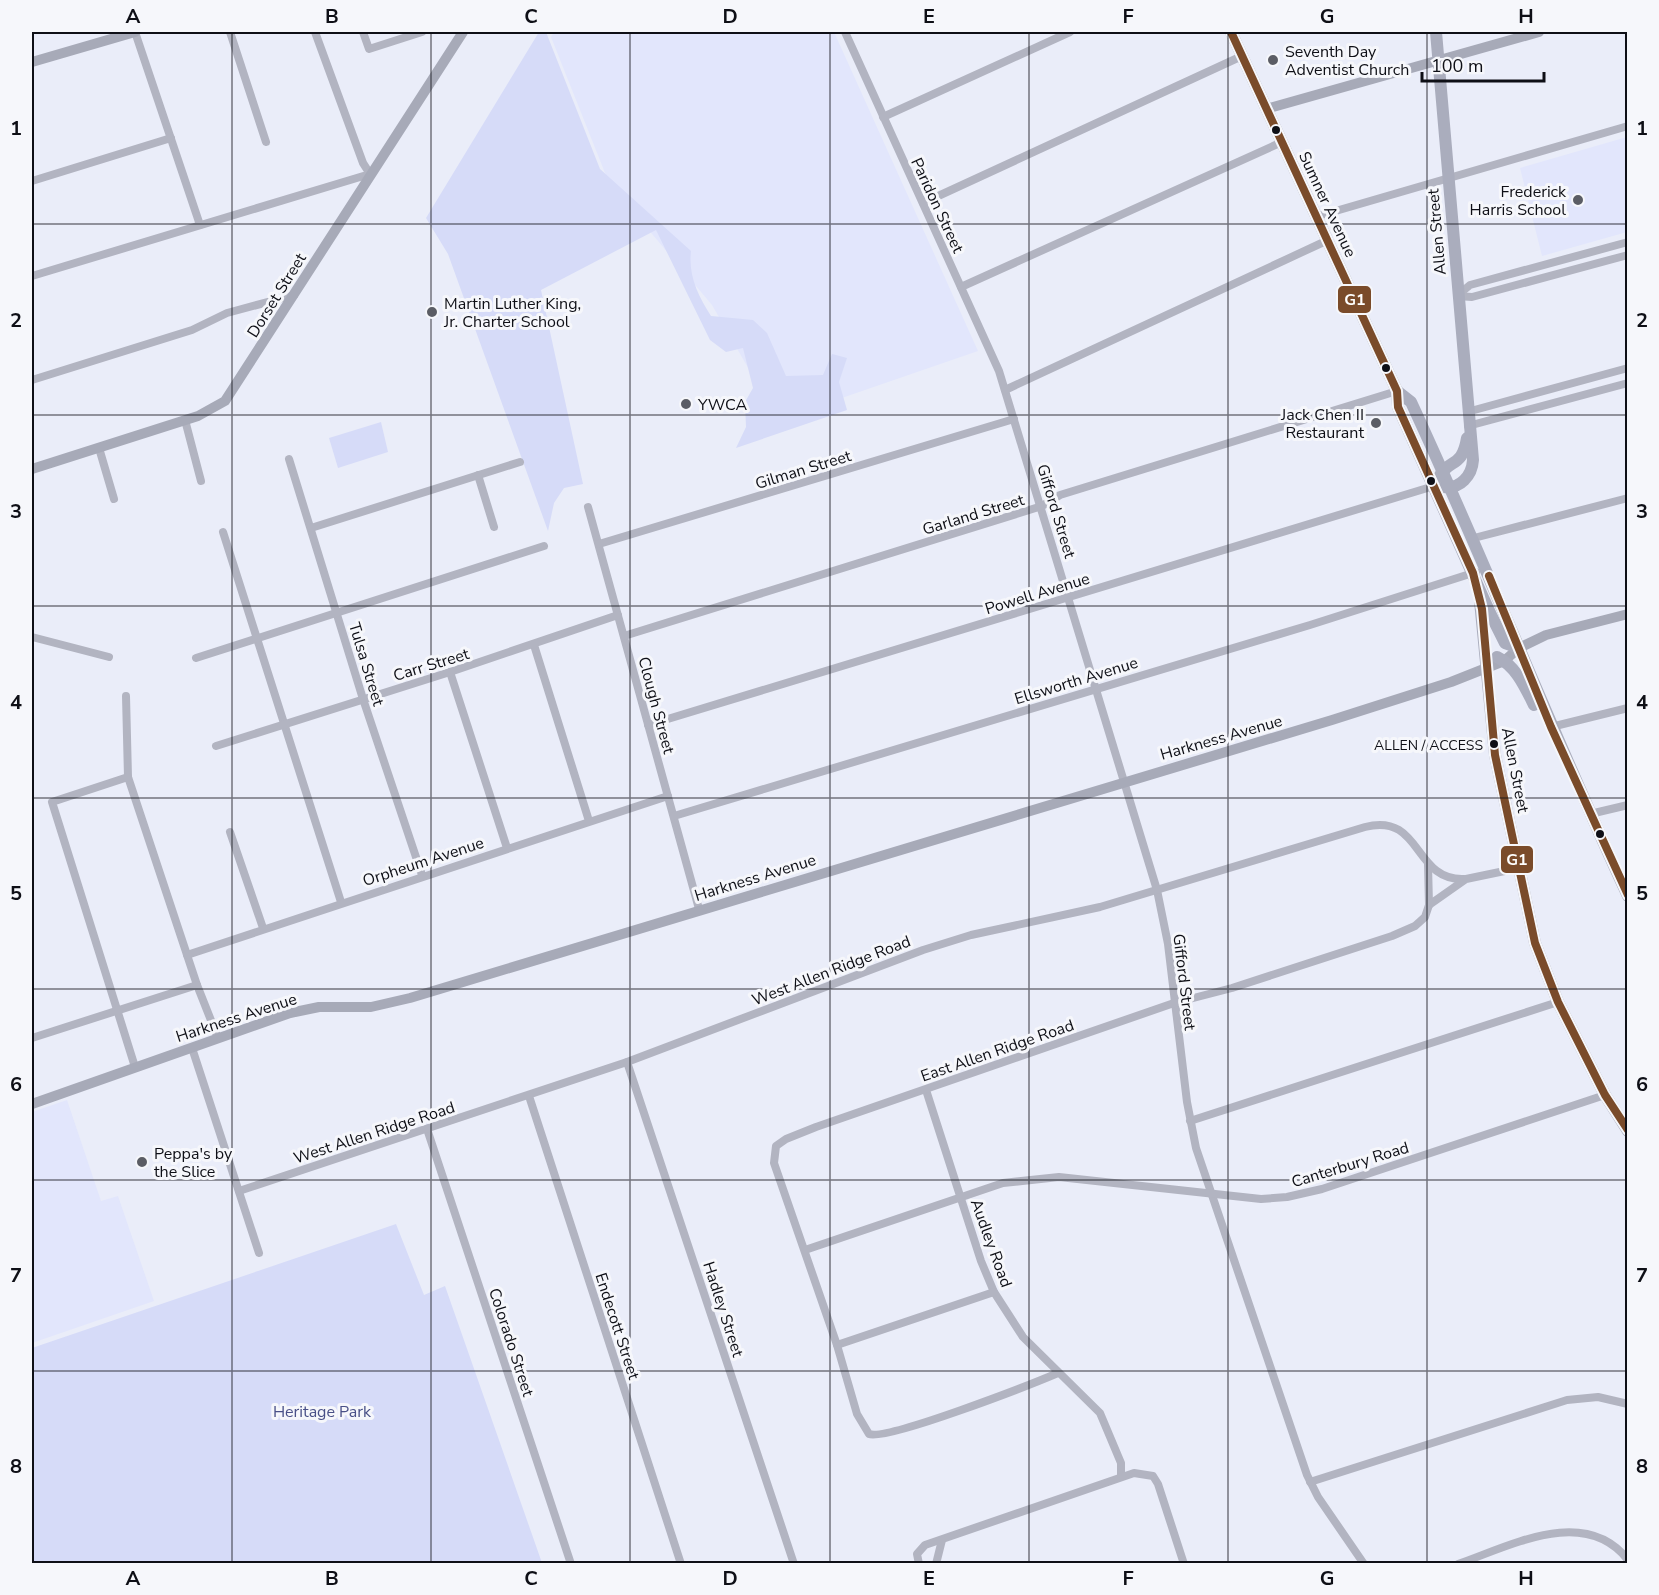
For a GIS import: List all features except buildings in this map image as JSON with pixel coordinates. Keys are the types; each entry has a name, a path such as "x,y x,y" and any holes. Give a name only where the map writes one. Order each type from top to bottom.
{"main road":[{"path":"32,62 135,32"},
{"name":"Dorset Street","path":"32,469 185,420 212,410 227,398 463,32"},
{"name":"Sumner Avenue","path":"1231,32 1397,391 1398,407 1504,641 1519,648"},
{"name":"Allen Street","path":"1436,32 1472,467 1465,480 1451,488"},
{"path":"1266,109 1539,32"},
{"name":"Sumner Avenue","path":"1397,391 1410,402 1443,470 1474,538 1551,728 1628,896"},
{"name":"Allen Street","path":"1434,486 1443,470 1462,457 1468,428"},
{"path":"1434,486 1451,488"},
{"name":"Allen Street","path":"1473,573 1482,609 1495,756 1535,943 1558,1002 1605,1095 1628,1131"},
{"path":"1500,659 1563,629 1628,614"},
{"name":"Sumner Avenue","path":"1500,659 1518,676 1534,705 1551,728"},
{"name":"Harkness Avenue","path":"32,1104 218,1038 309,1009 371,1007 410,998 1332,720 1458,680 1500,659"}],"street":[{"path":"135,32 200,225"},
{"path":"230,32 266,142"},
{"path":"32,276 370,174 363,163 315,32"},
{"path":"363,32 369,49 422,32"},
{"name":"Paridon Street","path":"846,32 996,362 1005,390"},
{"path":"883,117 1070,32"},
{"path":"923,202 1242,56"},
{"path":"1315,217 1628,126"},
{"path":"32,181 171,138"},
{"path":"961,287 1282,142"},
{"path":"1005,390 1326,241"},
{"path":"1457,296 1470,285 1628,242"},
{"path":"1457,296 1472,297 1628,255"},
{"path":"32,380 192,330 222,315 294,295"},
{"path":"1467,412 1628,368"},
{"path":"1468,428 1628,383"},
{"name":"Gifford Street","path":"1005,390 1070,597 1157,890 1168,944 1192,1135 1310,1482 1364,1563"},
{"name":"Garland Street","path":"624,636 1042,506 1060,495 1397,391"},
{"name":"Gilman Street","path":"599,544 1014,419"},
{"path":"185,420 201,481"},
{"path":"99,448 114,499"},
{"name":"Tulsa Street","path":"289,459 363,699 422,875"},
{"path":"310,528 520,462"},
{"path":"477,475 494,526"},
{"name":"Powell Avenue","path":"648,725 1434,486"},
{"path":"1474,538 1628,498"},
{"name":"Clough Street","path":"588,507 699,909"},
{"path":"223,532 341,902"},
{"path":"196,658 544,546"},
{"name":"Ellsworth Avenue","path":"674,816 1473,573 1486,567"},
{"name":"Carr Street","path":"216,746 534,645 618,615"},
{"path":"32,637 109,657"},
{"path":"534,645 589,821"},
{"path":"450,672 507,848"},
{"path":"126,696 128,777 196,985 218,1038"},
{"path":"1551,728 1628,708"},
{"path":"128,777 52,802 135,1067"},
{"name":"Orpheum Avenue","path":"187,955 422,875 668,796"},
{"path":"1590,814 1628,805"},
{"name":"West Allen Ridge Road","path":"239,1191 627,1062 923,950 971,935 1100,907 1378,825 1394,826 1402,831 1415,844 1428,864 1442,876 1466,879"},
{"path":"230,832 263,928"},
{"path":"1428,864 1429,905"},
{"name":"East Allen Ridge Road","path":"1058,1373 1002,1396 884,1435 871,1435 863,1426 774,1163 776,1146 796,1135 1174,1003 1232,988 1398,934 1423,919 1429,905 1466,879 1519,868"},
{"path":"32,1038 196,985"},
{"path":"1190,1121 1558,1002"},
{"path":"192,1048 259,1253"},
{"name":"Hadley Street","path":"627,1062 794,1563"},
{"name":"Audley Road","path":"926,1090 994,1292 1023,1337 1100,1413 1121,1463 1121,1476"},
{"name":"Canterbury Road","path":"805,1250 1003,1183 1059,1177 1262,1199 1297,1195 1605,1095"},
{"name":"Endecott Street","path":"529,1096 681,1563"},
{"name":"Colorado Street","path":"427,1129 572,1563"},
{"path":"837,1345 994,1292"},
{"path":"1310,1482 1567,1400 1598,1397 1628,1404"},
{"path":"919,1563 917,1554 922,1547 1134,1473 1153,1476 1167,1506 1184,1563"},
{"path":"1458,1563 1540,1537 1570,1531 1596,1536 1618,1549 1628,1560"},
{"path":"936,1563 942,1540"}],"shaded area":[{"path":"554,32 834,32 978,351 778,420 712,305 609,183 551,37"},
{"name":"Frederick Harris School","path":"1627,137 1627,232 1542,256 1520,168"},
{"path":"67,1100 101,1201 118,1196 154,1301 32,1343 32,1112"}],"green space":[{"path":"539,32 546,32 600,169 691,251 690,260 695,285 711,316 753,320 767,333 786,376 823,375 832,354 847,358 839,382 847,410 736,448 746,427 745,402 753,388 743,348 726,352 710,340 656,230 541,290 583,484 564,488 554,503 548,531 448,254 426,218"},
{"path":"381,422 388,452 338,468 329,438"},
{"name":"Heritage Park","path":"396,1224 424,1295 445,1286 542,1563 32,1563 32,1348"}],"transit line":[{"name":"G1","path":"1231,32 1397,391 1398,407 1473,573 1482,609 1495,755 1535,943 1558,1002 1605,1095 1628,1130"},
{"name":"G1","path":"1489,576 1551,727 1628,895"}],"place":[{"name":"Seventh Day Adventist Church","path":"1273,60"},
{"name":"Frederick Harris School","path":"1578,200"},
{"name":"Martin Luther King, Jr. Charter School","path":"432,312"},
{"name":"YWCA","path":"686,404"},
{"name":"Jack Chen II Restaurant","path":"1376,423"},
{"name":"ALLEN / ACCESS","path":"1494,744"},
{"name":"Peppa's by the Slice","path":"142,1162"}]}
